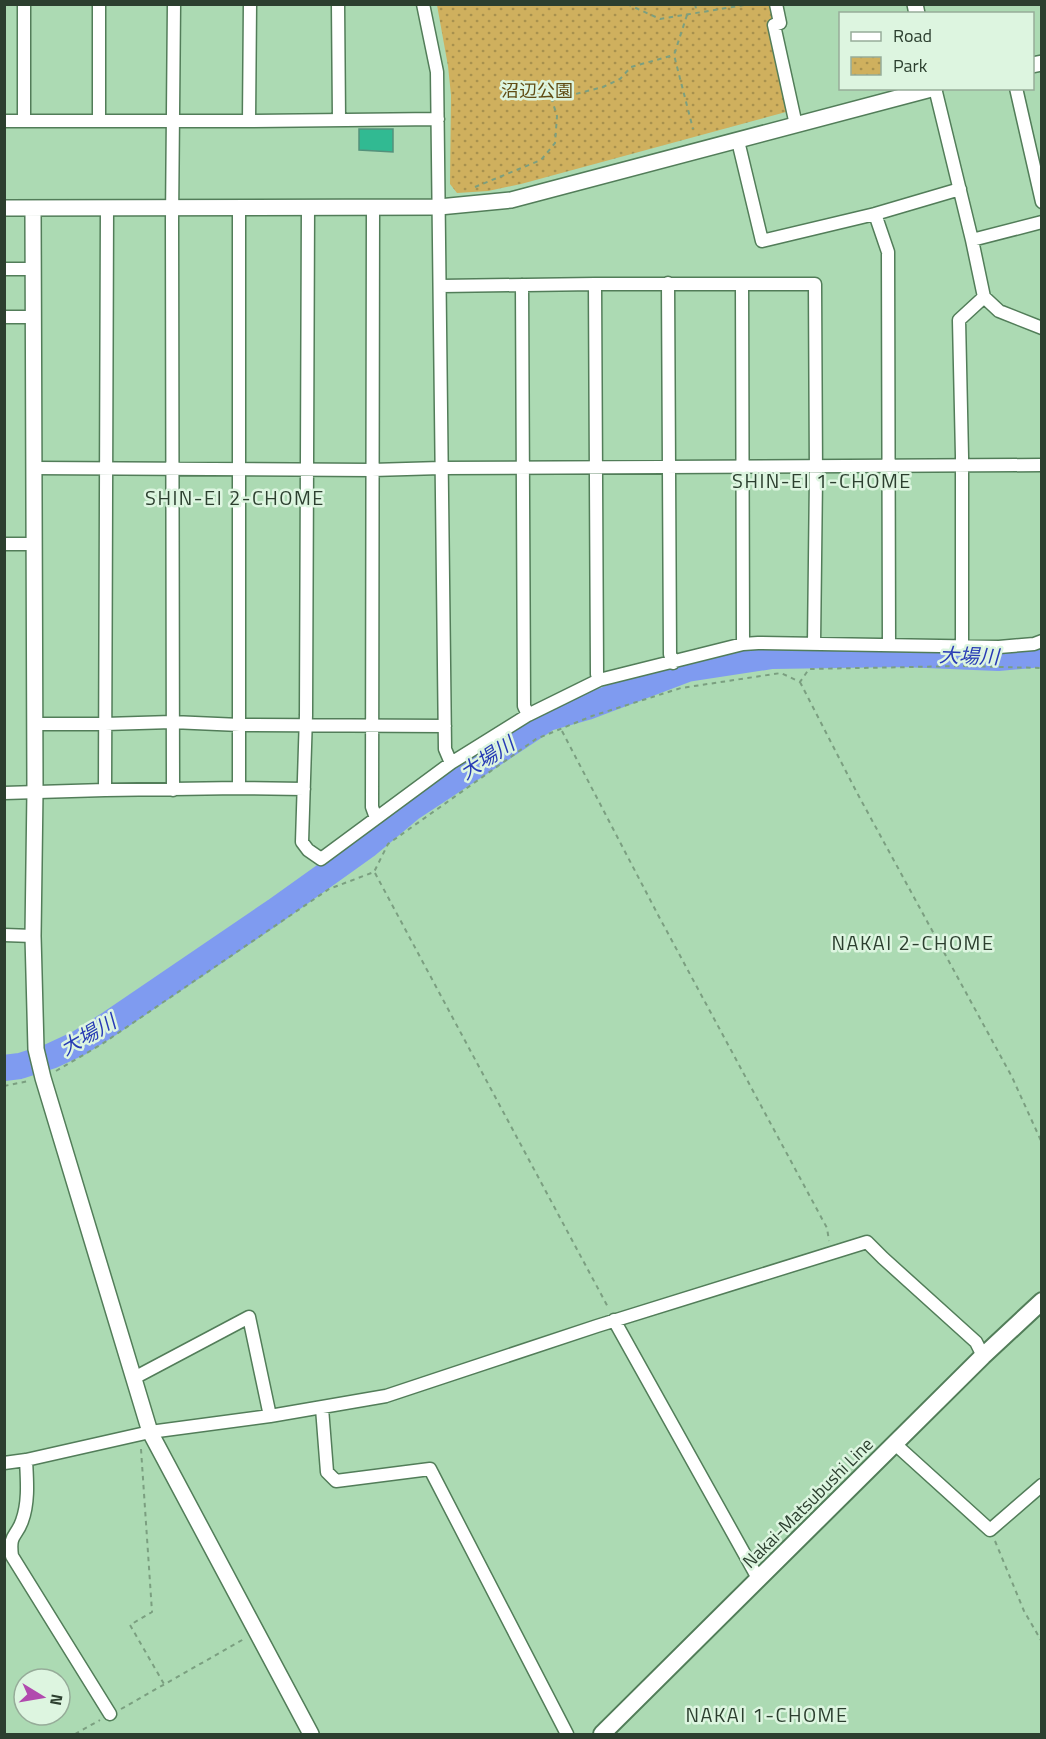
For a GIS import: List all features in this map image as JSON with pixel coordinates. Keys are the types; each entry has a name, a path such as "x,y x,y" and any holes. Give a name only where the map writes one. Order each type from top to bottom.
{"main road":[{"name":"Nakai-Matsubushi Line","path":"602,1734 1041,1301"}],"street":[{"path":"24,4 24,121"},
{"path":"99,4 99,121"},
{"path":"173,789 174,4"},
{"path":"249,121 250,4"},
{"path":"338,4 339,119"},
{"path":"423,4 437,72 445,749 451,763"},
{"path":"776,4 780,23 774,25 796,125"},
{"path":"4,208 439,207 511,200 927,90"},
{"path":"935,90 984,297 999,311 1041,328"},
{"path":"1016,90 1041,202"},
{"path":"4,121 438,119"},
{"path":"738,141 762,241 875,214 960,189"},
{"path":"105,790 107,207"},
{"path":"239,207 239,788"},
{"path":"308,207 306,725 302,842 321,860 451,763 528,715 599,680 743,644 999,647 1034,644 1041,641"},
{"path":"373,207 372,807 376,818"},
{"path":"33,208 35,791 33,936 36,1048 43,1078 150,1432 311,1734"},
{"path":"875,214 888,252 890,645"},
{"path":"972,240 1041,222"},
{"path":"4,269 33,269"},
{"path":"595,284 597,674 599,680"},
{"path":"668,284 670,654 673,663"},
{"path":"441,286 815,284 814,644"},
{"path":"522,285 524,706 528,715"},
{"path":"742,285 743,644"},
{"path":"962,647 959,320 984,297"},
{"path":"4,317 33,317"},
{"path":"34,468 372,470 1041,465"},
{"path":"4,544 34,544"},
{"path":"34,724 172,722 240,725 445,726"},
{"path":"4,793 239,788 304,789"},
{"path":"4,935 33,936"},
{"path":"4,1463 150,1432 270,1416 386,1396 614,1320 867,1242 976,1342 983,1356"},
{"path":"134,1378 249,1317 270,1416"},
{"path":"614,1320 759,1580"},
{"path":"322,1408 327,1472 336,1481 430,1469 567,1734"},
{"path":"895,1444 990,1530 1041,1485"},
{"path":"26,1460 26,1504 22,1524 12,1537 10,1545 12,1556 110,1714"}],"path":[{"path":"627,4 660,19 750,4"},
{"path":"695,4 697,13"},
{"path":"687,15 674,55 693,129"},
{"path":"476,187 541,160 555,143 557,116 552,100 603,87 620,79 631,67 674,55"},
{"path":"800,682 810,669 962,666 1041,668"},
{"path":"4,1086 43,1078 102,1044 329,889 374,872 388,844 536,739 592,716 681,688 781,673 800,682 856,791 1012,1077 1041,1143"},
{"path":"561,730 826,1228 831,1252"},
{"path":"374,872 614,1320"},
{"path":"141,1449 152,1612 130,1625 165,1684"},
{"path":"990,1530 1024,1611 1041,1642"},
{"path":"75,1734 257,1632"}],"green space":[{"name":"沼辺公園","path":"437,5 771,5 775,21 767,23 787,107 786,112 521,184 488,191 457,193 450,184 451,95"}],"building":[{"path":"359,129 393,129 393,152 359,150"}],"waterway":[{"name":"大場川","path":"4,1068 20,1066 51,1056 79,1043 109,1024 275,911 366,846 410,809 548,718 587,707 687,669 772,656 903,654 998,658 1042,654"}],"district":[{"name":"SHIN-EI 1-CHOME","path":"822,481"},
{"name":"SHIN-EI 2-CHOME","path":"235,498"},
{"name":"NAKAI 2-CHOME","path":"913,943"},
{"name":"NAKAI 1-CHOME","path":"767,1715"}]}
